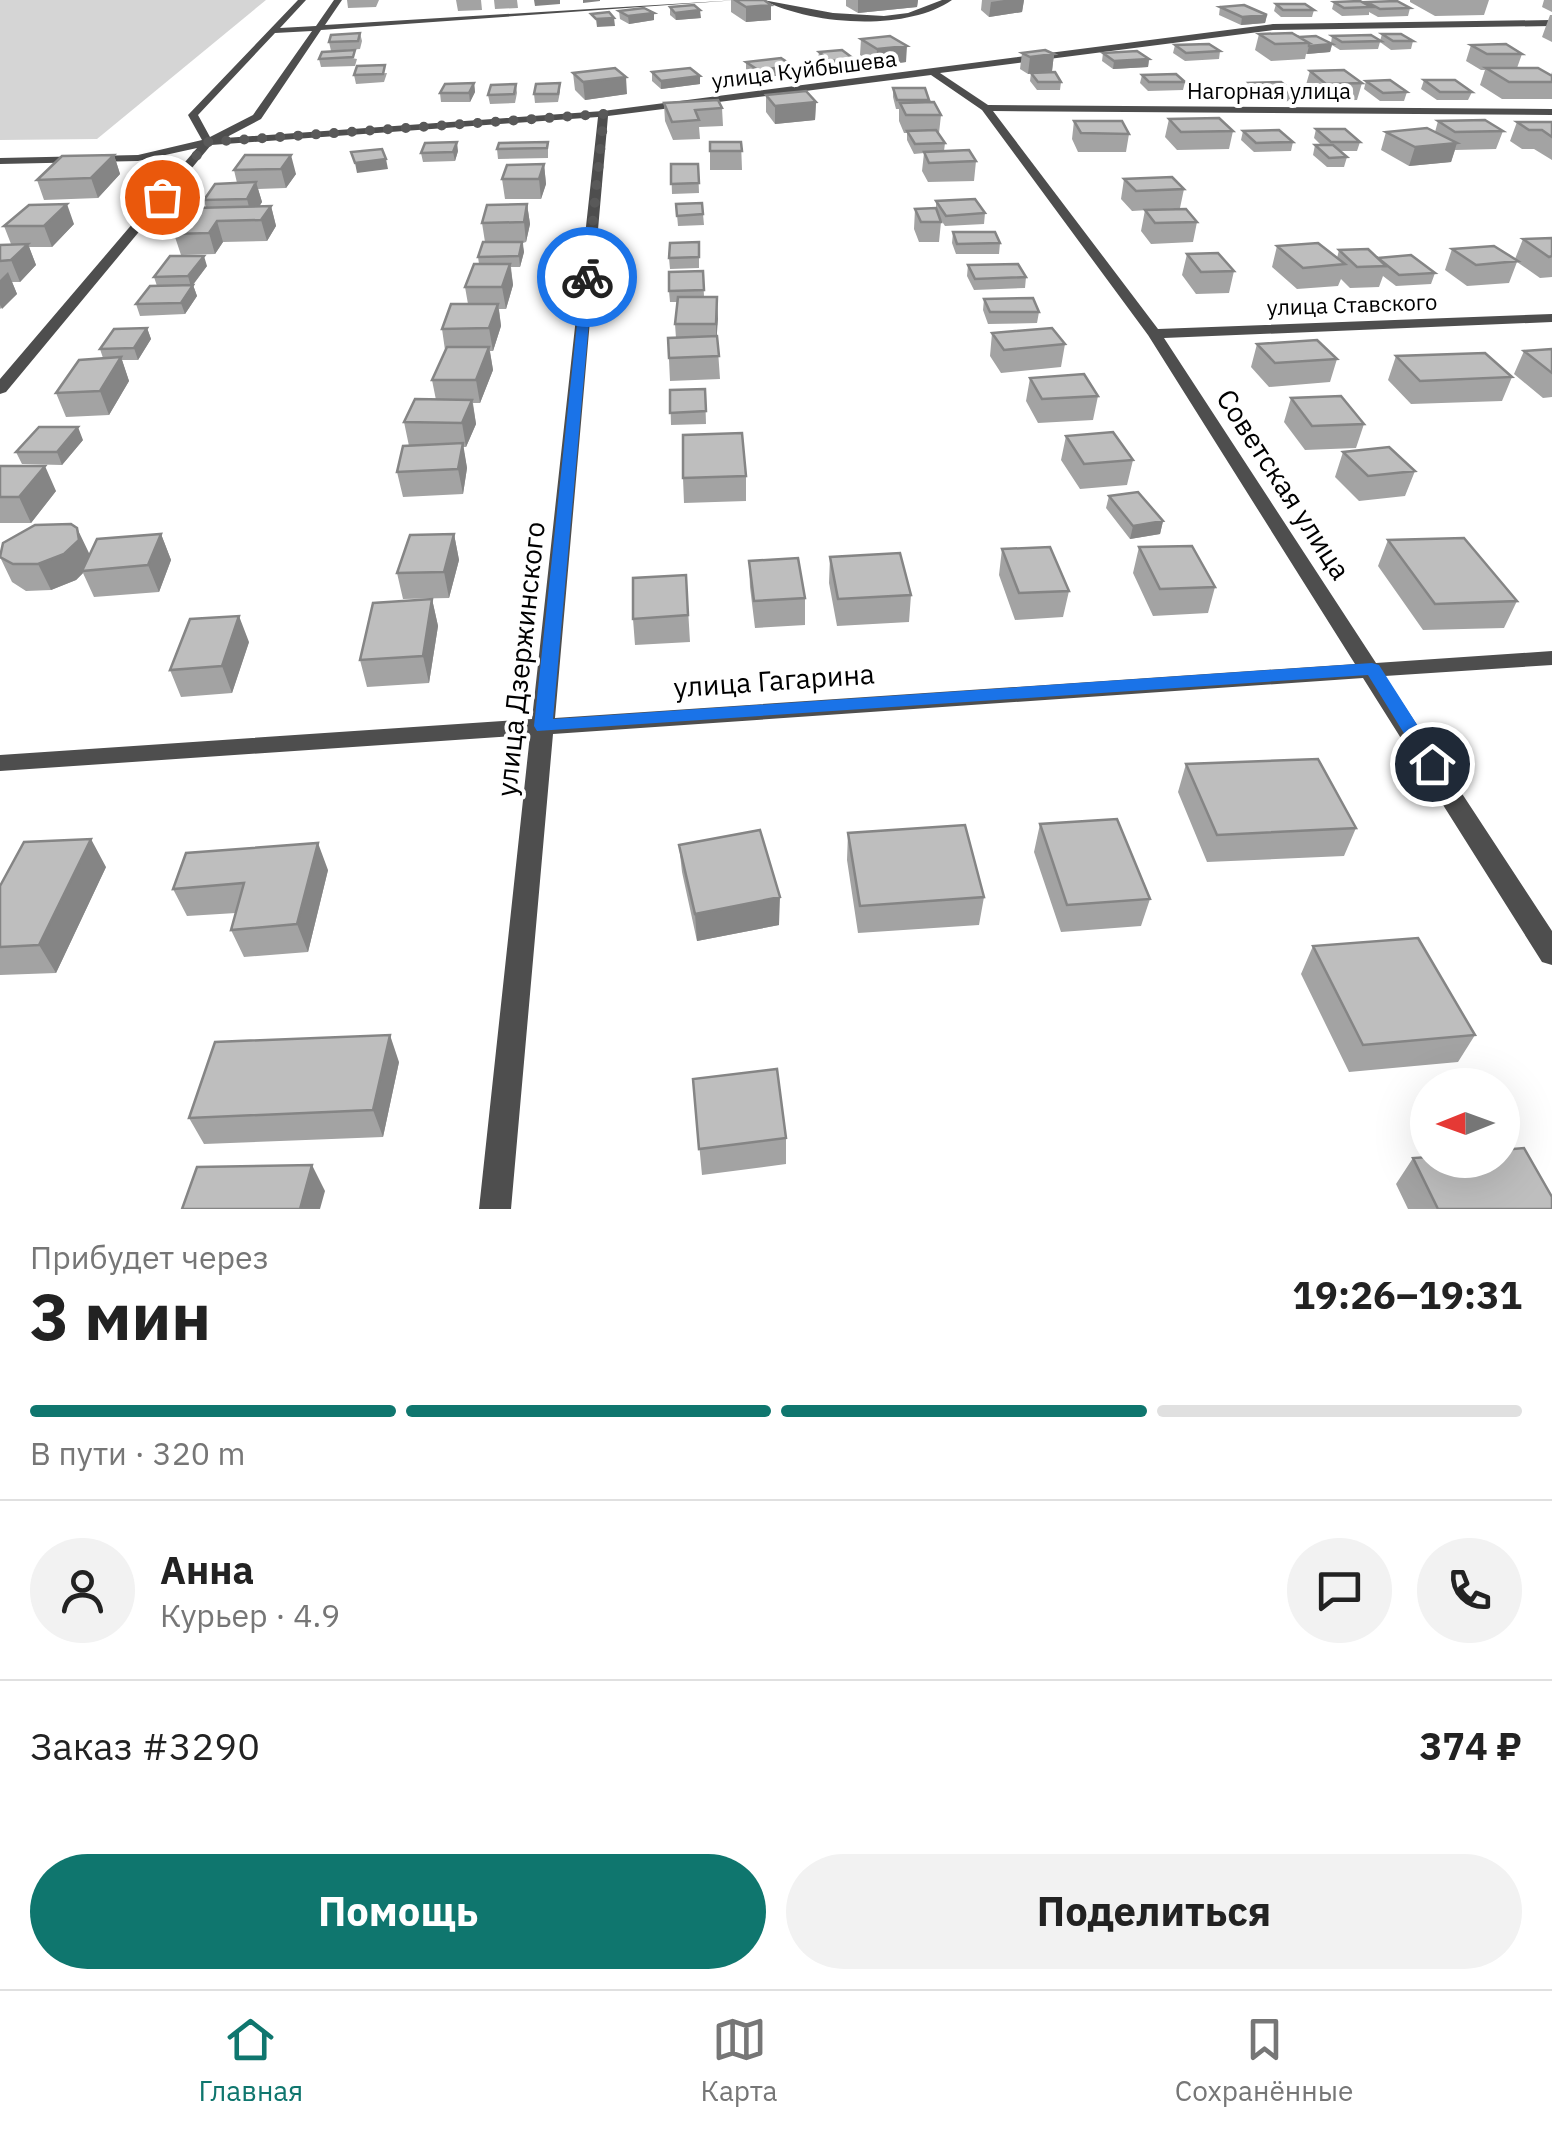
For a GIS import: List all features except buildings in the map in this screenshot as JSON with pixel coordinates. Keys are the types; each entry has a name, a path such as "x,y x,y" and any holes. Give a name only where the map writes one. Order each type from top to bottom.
{"street":[{"path":"208,142 193,115 302,0"},
{"path":"0,389 208,142 257,117 338,0"},
{"path":"273,30 734,0"},
{"path":"767,0 800,13 870,18 925,11 948,0"},
{"name":"улица Куйбышева","path":"0,160 138,158 208,142 604,114 1273,27 1552,23"},
{"name":"Советская улица","path":"934,74 986,108 1154,334 1552,954"},
{"name":"Нагорная улица","path":"986,108 1552,112"},
{"name":"улица Дзержинского","path":"495,1209 604,114"},
{"name":"улица Ставского","path":"1154,334 1552,318"},
{"name":"улица Гагарина","path":"0,763 1552,658"}],"shaded area":[{"path":"0,0 266,0 97,139 0,140"}],"way so far":[{"path":"162,197 208,142 604,114 587,277"}],"route":[{"path":"587,277 543,726 1372,669 1432,764"}]}
